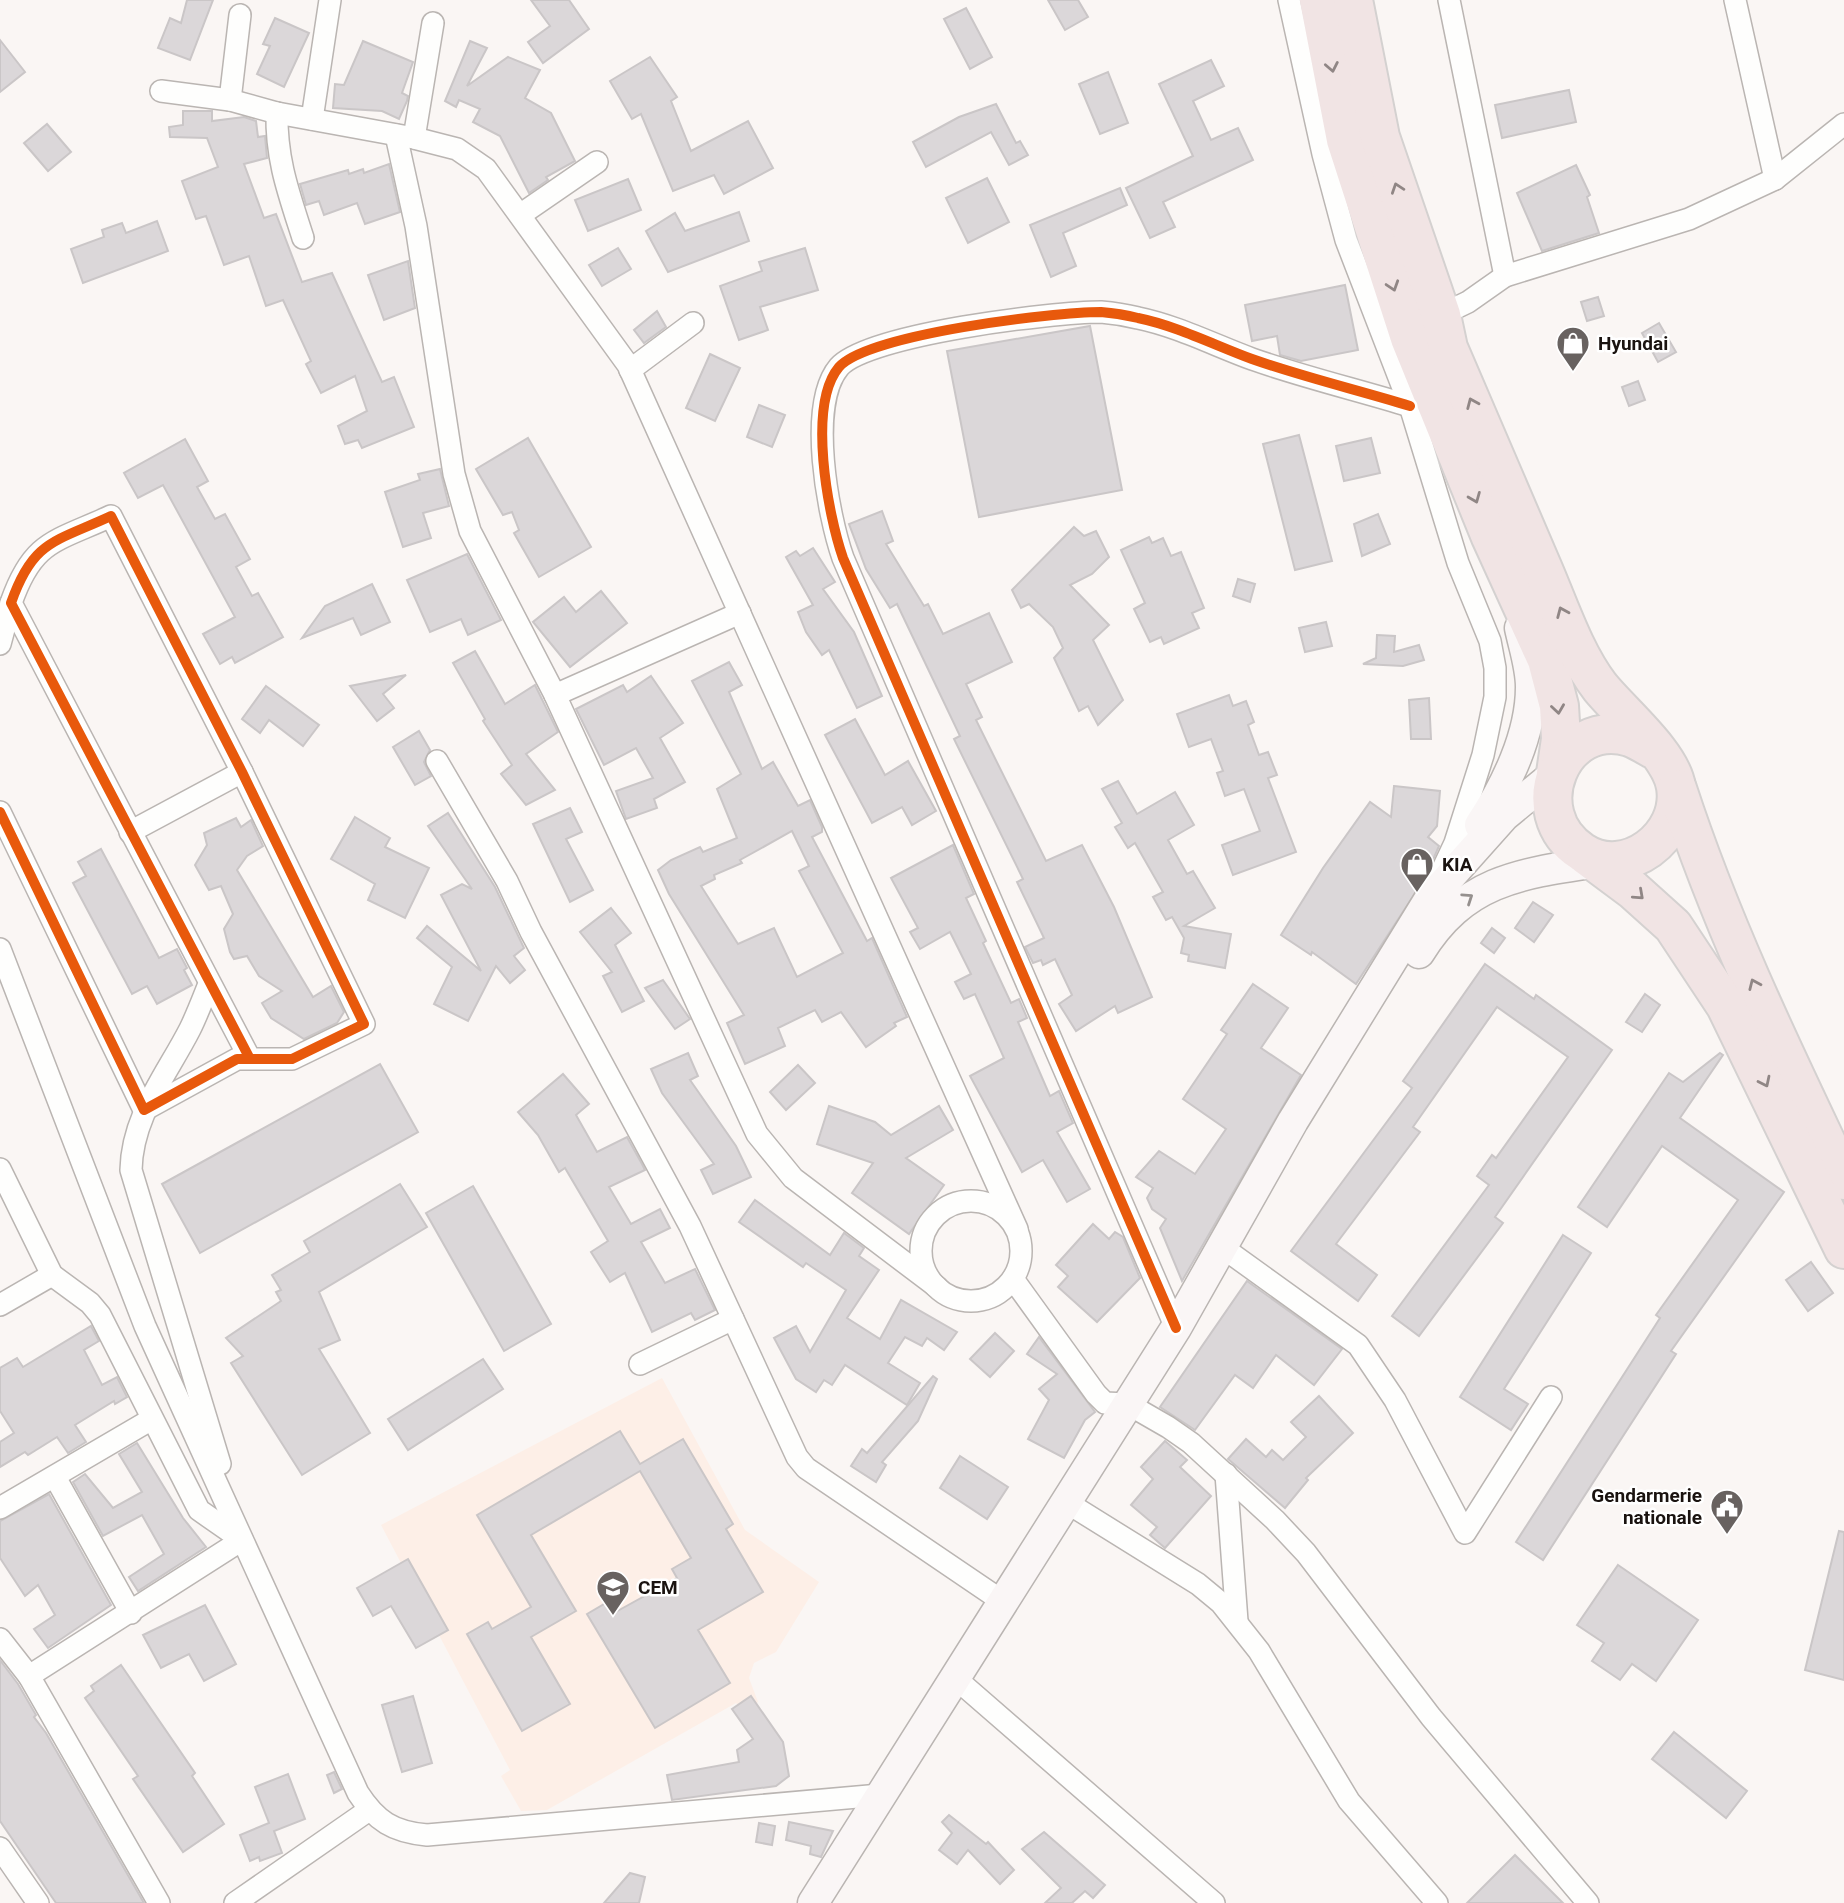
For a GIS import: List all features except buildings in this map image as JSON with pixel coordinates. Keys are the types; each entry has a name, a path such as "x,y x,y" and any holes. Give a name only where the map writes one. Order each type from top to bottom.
{"highway":[{"path":"1319,0 1346,140 1406,324 1491,537 1547,660 1559,706 1561,738 1551,789 1555,822 1567,841 1595,859 1673,926 1726,1006 1844,1249"},
{"path":"1353,0 1380,137 1441,315 1448,348 1570,632 1598,684 1668,766 1700,860 1797,1082 1844,1180"},
{"path":"1556,773 1571,751 1590,740 1608,735 1629,737 1653,749"},
{"path":"1595,859 1627,860 1647,852 1669,829 1676,808 1676,786"}],"main road":[{"path":"813,1903 1176,1328 1293,1121 1429,900 1505,785 1527,718 1531,688 1528,662 1491,537"},
{"path":"1429,900 1504,816 1556,773"},
{"path":"1227,1239 1307,1134 1436,926 1445,916 1476,891 1507,880 1595,859"}],"street":[{"path":"312,119 330,0"},
{"path":"1289,0 1323,154 1346,240 1410,406 1458,563 1490,641 1495,668 1495,697 1483,755 1454,843 1429,900"},
{"path":"1449,0 1505,276"},
{"path":"1735,0 1775,179"},
{"path":"230,100 240,15"},
{"path":"161,91 230,100 277,113 405,136 472,156 486,169 520,215 630,370 1017,1229 1022,1246 1020,1263 1013,1279 1001,1292 986,1299 969,1301 952,1297 937,1287 793,1178 757,1134 555,695 487,567 463,508 454,474 405,136 433,23"},
{"path":"277,113 279,159 303,238"},
{"path":"1441,315 1468,302 1505,276 1689,219 1775,179 1844,124"},
{"path":"520,215 597,162"},
{"path":"1176,1328 843,558 825,490 823,420 830,385 840,367 856,355 891,342 1065,313 1104,312 1139,318 1254,359 1410,406"},
{"path":"630,370 694,323"},
{"path":"0,644 20,577 40,550 111,516 242,772 364,1024 292,1059 237,1059 144,1110"},
{"path":"11,603 249,1058"},
{"path":"555,695 740,613"},
{"path":"437,761 508,881 531,932 690,1226 797,1457 806,1468 1002,1601"},
{"path":"130,832 242,772"},
{"path":"0,812 144,1110"},
{"path":"0,949 145,1326 358,1793 369,1810 385,1825 402,1833 427,1835 880,1795"},
{"path":"209,984 190,1029 144,1110 132,1144 131,1170 242,1540"},
{"path":"0,1169 52,1275 90,1303 100,1315 198,1510 242,1540"},
{"path":"937,1287 925,1271 921,1254 923,1236 930,1221 943,1209 959,1202 976,1200 993,1205 1008,1216 1017,1229"},
{"path":"1227,1239 1358,1345 1395,1400 1465,1532 1551,1397"},
{"path":"0,1305 52,1275"},
{"path":"1013,1279 1105,1403 1128,1404 1183,1437 1226,1474 1306,1553 1431,1717 1588,1903"},
{"path":"640,1364 733,1319"},
{"path":"0,1508 152,1419"},
{"path":"1226,1474 1237,1621"},
{"path":"55,1477 131,1613"},
{"path":"1066,1502 1198,1584 1237,1621 1349,1801 1437,1903"},
{"path":"29,1676 242,1540"},
{"path":"0,1639 29,1676 159,1903"},
{"path":"954,1677 1214,1903"},
{"path":"235,1903 369,1810"},
{"path":"0,1847 38,1903"}],"shaded area":[{"name":"CEM","path":"662,1378 745,1530 819,1582 776,1652 754,1663 749,1678 758,1702 745,1712 736,1703 547,1810 521,1811 501,1776 510,1770 381,1525"}],"cycle path":[{"path":"1176,1328 843,558 823,461 824,407 829,384 839,367 857,355 886,344 963,327 1044,316 1101,312 1153,321 1271,366 1410,406"},
{"path":"0,812 144,1110 237,1059 292,1059 364,1024 242,772 111,516 48,546 28,566 11,603 249,1057"}],"place":[{"name":"Hyundai","path":"1573,373"},
{"name":"KIA","path":"1417,894"},
{"name":"Gendarmerie nationale","path":"1727,1536"},
{"name":"CEM","path":"613,1617"}]}
